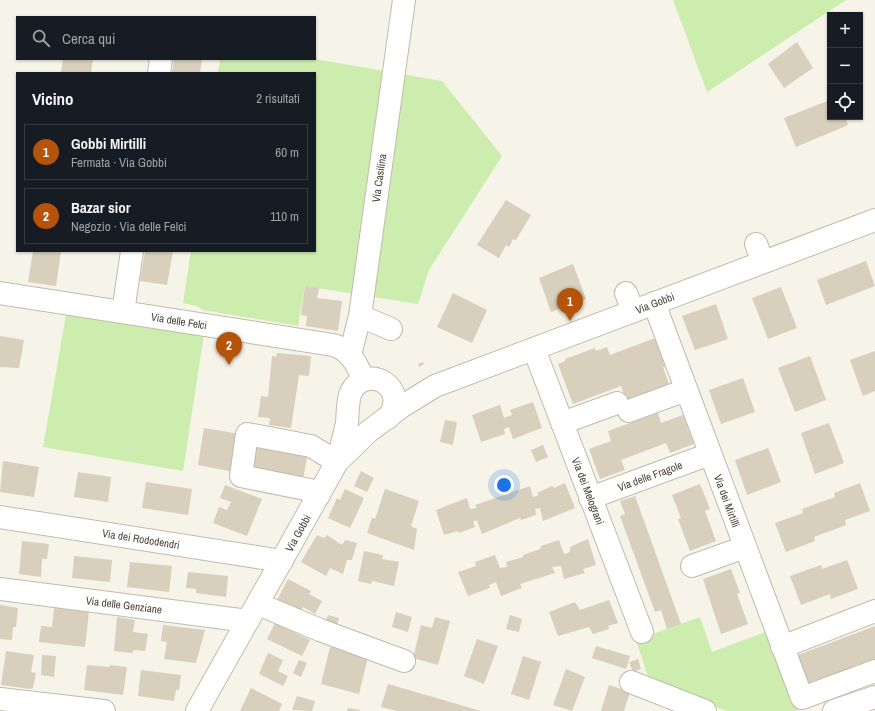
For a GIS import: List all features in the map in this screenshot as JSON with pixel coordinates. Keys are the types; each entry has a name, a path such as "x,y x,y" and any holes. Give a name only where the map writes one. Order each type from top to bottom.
{"street":[{"name":"Via Casilina","path":"350,355 360,316 404,0"},
{"path":"159,72 161,60"},
{"name":"Via Gobbi","path":"337,462 368,432 401,407 435,386 534,349 630,302 654,303 760,253 875,220"},
{"path":"123,312 132,252"},
{"name":"Via delle Felci","path":"0,293 333,345 340,347 350,355 360,370 363,380"},
{"name":"Via dei Mirtilli","path":"654,303 782,647 805,704 875,671"},
{"path":"360,316 391,329"},
{"name":"Via dei Melograni","path":"534,349 642,632"},
{"name":"Via Gobbi","path":"197,711 337,462 347,422 350,394 363,380 373,378 382,381 390,387 402,389 435,386"},
{"path":"349,403 351,411 356,418 363,422 371,424 384,421 393,412 395,403 394,395 390,387"},
{"path":"562,423 686,390"},
{"path":"319,495 310,490 241,476 248,434 311,446 337,462"},
{"name":"Via delle Fragole","path":"590,498 710,454"},
{"name":"Via dei Rododendri","path":"0,517 282,561"},
{"path":"692,566 745,547"},
{"name":"Via delle Genziane","path":"0,589 253,613"},
{"path":"782,647 875,611"},
{"path":"253,613 320,630 404,661"},
{"path":"631,682 704,711"},
{"path":"834,711 875,697"},
{"path":"0,699 104,711"}],"green space":[{"path":"673,0 846,0 827,12 707,92"},
{"path":"316,59 442,81 502,156 429,270 418,304 305,286 298,326 203,310 197,306 183,303 191,252 316,252 316,72 218,72 220,60"},
{"path":"66,315 204,334 183,471 43,447"},
{"path":"700,617 712,652 765,632 798,711 727,711 650,683 636,640"}],"building":[{"path":"797,42 813,68 784,88 768,64"},
{"path":"63,60 93,60 91,72 61,72"},
{"path":"174,60 202,60 200,72 172,72"},
{"path":"827,101 827,120 846,120 848,125 796,147 784,118"},
{"path":"506,200 531,215 516,240 513,239 509,247 506,245 499,258 477,245"},
{"path":"33,252 61,252 56,286 28,282"},
{"path":"145,252 173,252 167,285 140,281"},
{"path":"866,261 875,286 826,305 817,280"},
{"path":"573,264 586,299 551,312 539,278"},
{"path":"305,286 319,288 317,298 342,301 338,331 306,326 307,316 301,315"},
{"path":"781,287 797,328 768,339 752,298"},
{"path":"453,293 487,310 472,343 437,327"},
{"path":"716,304 728,339 695,350 682,316"},
{"path":"0,336 24,340 19,368 0,367"},
{"path":"655,338 670,387 627,403 621,386 573,404 558,364 565,361 565,359 595,348 596,351 607,347 610,355"},
{"path":"875,351 875,391 863,396 850,360"},
{"path":"277,353 311,356 309,376 299,375 291,428 269,425 270,418 258,417 261,396 268,397 272,356 276,357"},
{"path":"810,356 826,400 795,412 778,368"},
{"path":"423,362 424,364 419,367 418,364"},
{"path":"743,378 755,412 721,424 709,390"},
{"path":"533,402 542,428 513,439 509,427 504,429 505,434 481,442 472,415 500,405 504,418 512,415 510,410"},
{"path":"658,413 661,423 683,415 694,444 670,453 666,443 621,460 625,470 600,479 589,449 611,441 608,431"},
{"path":"445,420 457,422 453,445 440,442"},
{"path":"829,423 844,463 815,474 801,433"},
{"path":"204,428 240,434 234,472 198,465"},
{"path":"256,441 308,452 303,479 251,470"},
{"path":"543,445 548,457 536,462 531,450"},
{"path":"768,448 781,482 747,495 735,460"},
{"path":"3,461 39,467 34,497 0,492"},
{"path":"361,471 374,478 367,492 354,486"},
{"path":"78,472 111,477 108,502 74,497"},
{"path":"146,482 192,489 188,515 142,508"},
{"path":"565,483 575,508 543,521 540,508 535,509 536,515 521,520 520,518 482,534 477,520 473,522 475,527 458,533 458,531 444,535 436,510 467,498 470,509 477,508 475,505 530,486 533,497 539,495 537,493 552,486 554,488"},
{"path":"860,483 870,511 845,520 846,525 814,537 815,541 786,552 775,523 803,513 802,509 835,497 834,493"},
{"path":"700,484 710,509 705,511 716,541 690,551 678,519 681,518 672,495"},
{"path":"225,485 262,499 247,536 213,523 219,507 227,510 231,502 220,498"},
{"path":"345,489 364,498 350,528 328,518 337,498 340,500"},
{"path":"385,489 419,501 411,526 417,529 414,550 367,533 372,518 375,519"},
{"path":"635,496 681,624 667,629 661,610 655,612 620,516 625,514 620,501"},
{"path":"317,535 324,538 327,535 342,545 345,540 357,543 352,560 347,560 343,574 330,568 326,576 301,562"},
{"path":"588,539 596,565 583,569 585,573 564,579 561,566 552,567 555,573 520,584 522,588 501,596 496,582 489,585 490,588 468,596 458,572 476,566 475,562 495,555 500,568 507,567 506,562 523,557 523,555 540,549 541,546 559,540 564,554 570,552 570,547"},
{"path":"22,541 49,544 47,559 42,559 41,577 19,574"},
{"path":"364,551 383,555 382,559 399,562 394,586 372,581 371,584 358,581"},
{"path":"74,556 112,560 110,582 72,578"},
{"path":"847,560 858,589 831,599 830,594 801,605 790,576 821,565 822,569"},
{"path":"130,562 172,566 169,592 127,587"},
{"path":"731,569 740,593 737,594 748,624 721,634 703,579"},
{"path":"188,572 228,576 226,597 196,593 196,589 186,588"},
{"path":"288,579 311,591 309,594 322,601 315,614 303,607 299,614 276,602"},
{"path":"609,600 618,623 608,626 609,629 593,634 589,627 558,636 549,612 575,602 580,610"},
{"path":"0,605 18,608 16,627 13,627 12,640 0,639"},
{"path":"54,608 89,612 85,647 39,642 41,626 52,627"},
{"path":"396,612 412,617 408,632 392,627"},
{"path":"328,615 339,618 337,627 325,623"},
{"path":"510,615 522,619 519,632 506,629"},
{"path":"117,617 135,620 133,632 148,634 145,651 133,650 133,653 114,651"},
{"path":"435,617 450,621 438,665 413,658 421,625 432,628"},
{"path":"275,623 310,640 302,656 267,639"},
{"path":"163,625 205,630 196,663 164,659 167,642 161,641"},
{"path":"875,626 875,660 855,665 856,668 817,683 816,680 808,683 798,655"},
{"path":"477,639 498,646 484,684 464,676"},
{"path":"596,646 630,656 626,669 592,658"},
{"path":"330,647 368,657 359,694 321,684"},
{"path":"6,651 34,655 31,672 36,673 33,688 30,689 1,685"},
{"path":"268,653 283,660 278,671 288,676 283,686 259,674"},
{"path":"42,655 56,656 54,677 41,675"},
{"path":"523,656 541,662 529,700 511,694"},
{"path":"638,659 641,669 633,672 629,662"},
{"path":"299,660 307,663 301,677 293,673"},
{"path":"87,665 127,667 123,695 84,690"},
{"path":"566,669 585,677 572,711 553,705"},
{"path":"141,670 181,675 179,690 176,690 174,701 138,696"},
{"path":"388,684 481,711 397,711 381,707"},
{"path":"609,685 630,692 624,711 601,711"},
{"path":"251,688 282,704 279,711 240,711"},
{"path":"297,696 315,701 312,711 292,710"},
{"path":"348,708 360,710 360,711 347,711"}],"place":[{"name":"Gobbi Mirtilli","path":"570,321"},
{"name":"Bazar sior","path":"229,365"}]}
